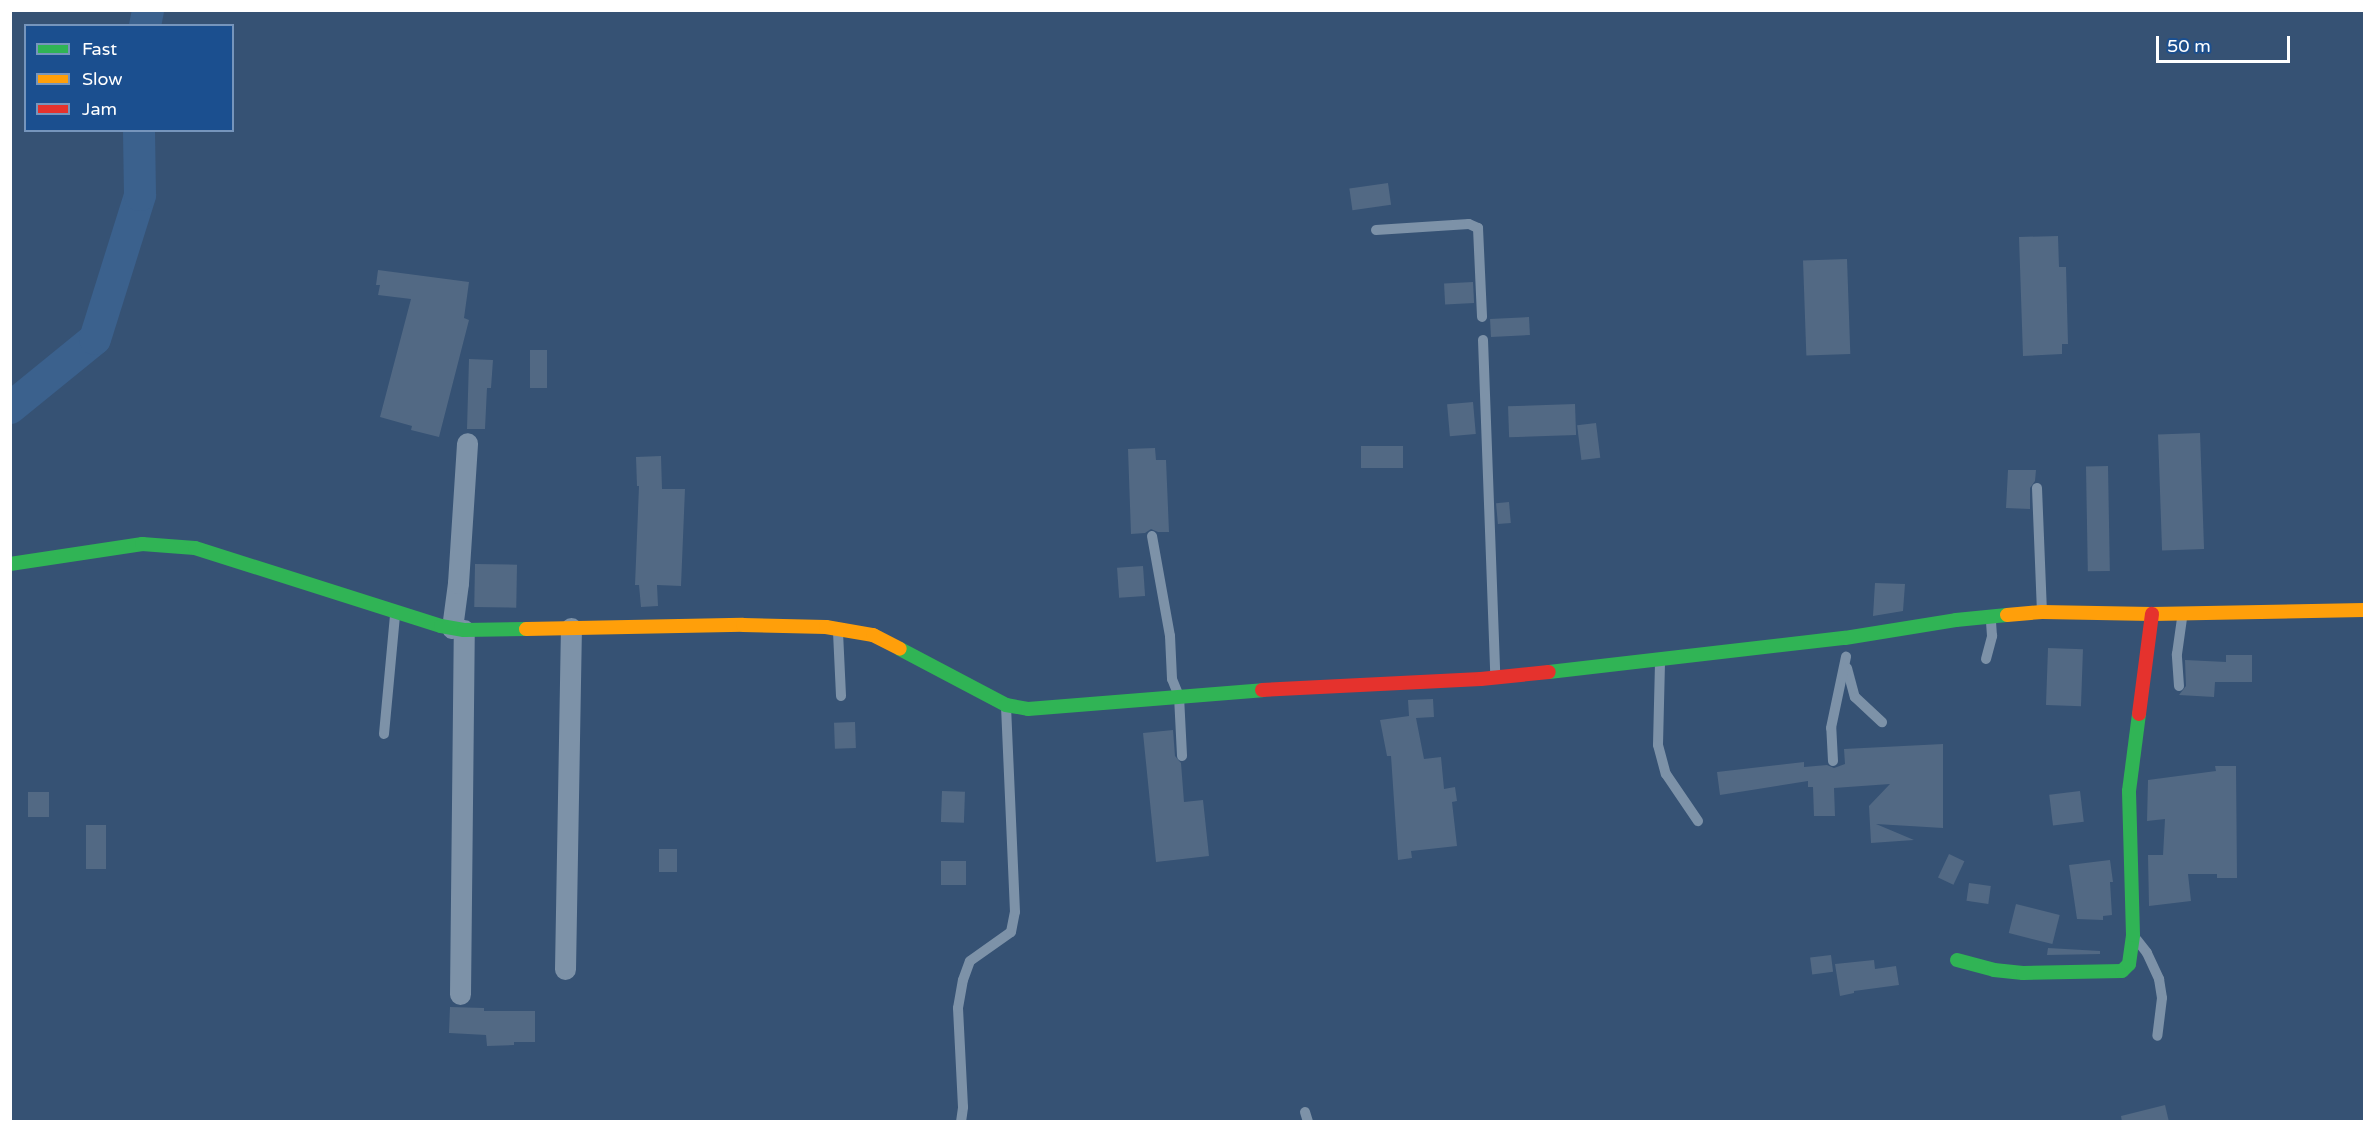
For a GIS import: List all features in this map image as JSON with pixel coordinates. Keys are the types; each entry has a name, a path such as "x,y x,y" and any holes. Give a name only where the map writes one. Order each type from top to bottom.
{"street":[{"path":"460,994 458,583 467,443"},
{"path":"10,564 142,544 195,548 395,612 458,629 743,625 838,629 873,634 1006,705 1028,709 1179,696 1495,678 1845,638 2042,612 2152,614 2364,610"},
{"path":"1957,960 1994,970 2024,973 2122,971 2129,964 2133,934 2129,791 2152,614"},
{"path":"565,969 571,628"}],"lane":[{"path":"1376,230 1469,224 1478,228 1482,317"},
{"path":"1482,340 1495,678"},
{"path":"2037,488 2042,612"},
{"path":"1152,536 1170,636 1172,679 1179,696 1182,756"},
{"path":"384,734 395,612"},
{"path":"2179,687 2177,654 2182,613"},
{"path":"1986,660 1992,636 1991,617"},
{"path":"838,629 841,696"},
{"path":"1845,638 1848,677 1855,697 1882,722"},
{"path":"1833,761 1831,728 1846,657"},
{"path":"1660,660 1658,745 1666,774 1698,821"},
{"path":"961,1122 963,1107 958,1008 963,980 970,961 1011,932 1015,912 1006,705"},
{"path":"2133,934 2147,953 2159,979 2162,998 2157,1036"}],"building":[{"path":"1388,183 1391,205 1352,210 1349,188"},
{"path":"2058,236 2059,267 2066,267 2068,344 2062,344 2062,354 2023,356 2019,237"},
{"path":"1847,259 1850,354 1806,355 1803,261"},
{"path":"378,270 469,282 464,318 469,320 439,437 411,430 412,426 380,417 411,299 378,295 380,285 376,285"},
{"path":"1473,282 1474,303 1445,304 1444,284"},
{"path":"1529,317 1530,335 1491,337 1490,319"},
{"path":"530,350 547,350 547,388 530,388"},
{"path":"469,359 493,360 491,388 487,388 485,429 467,429"},
{"path":"1473,402 1476,434 1450,436 1447,404"},
{"path":"1575,404 1576,435 1509,437 1508,406"},
{"path":"1596,423 1600,458 1581,460 1577,425"},
{"path":"2200,433 2204,549 2162,550 2158,434"},
{"path":"1361,446 1403,446 1403,468 1361,468"},
{"path":"1155,448 1156,460 1166,460 1169,532 1158,532 1151,529 1145,533 1131,534 1128,449"},
{"path":"661,456 662,489 685,489 681,586 657,585 658,606 641,607 639,585 635,585 639,486 637,486 636,457"},
{"path":"2086,466 2108,466 2110,571 2088,571"},
{"path":"2008,470 2036,470 2035,481 2030,488 2030,509 2006,508"},
{"path":"1509,502 1511,523 1498,524 1496,503"},
{"path":"475,564 517,565 516,608 474,607"},
{"path":"1143,566 1145,596 1119,598 1117,568"},
{"path":"1875,583 1905,584 1903,611 1873,616"},
{"path":"2048,648 2083,649 2081,706 2046,705"},
{"path":"2226,655 2252,655 2252,682 2215,682 2214,697 2179,695 2186,686 2185,660 2226,662"},
{"path":"1433,699 1434,717 1416,718 1424,759 1441,757 1444,789 1455,787 1457,801 1452,802 1457,846 1411,851 1412,858 1398,860 1391,756 1387,756 1380,720 1409,716 1408,700"},
{"path":"855,722 856,748 835,749 834,723"},
{"path":"1173,730 1175,756 1181,763 1184,802 1203,800 1209,856 1156,862 1143,733"},
{"path":"1943,744 1943,828 1876,824 1914,840 1871,843 1869,806 1890,784 1834,788 1835,816 1814,816 1813,787 1808,787 1808,781 1720,795 1717,772 1804,762 1804,767 1827,765 1834,768 1845,764 1844,749"},
{"path":"2215,766 2236,766 2237,878 2217,878 2217,874 2188,874 2191,901 2149,906 2148,855 2163,855 2165,819 2147,821 2148,780 2216,771"},
{"path":"942,791 965,792 964,823 941,822"},
{"path":"2080,791 2084,822 2053,826 2049,795"},
{"path":"28,792 49,792 49,817 28,817"},
{"path":"86,825 106,825 106,869 86,869"},
{"path":"659,849 677,849 677,872 659,872"},
{"path":"1949,854 1964,861 1953,885 1938,878"},
{"path":"2110,860 2113,882 2110,882 2112,915 2103,916 2103,920 2077,919 2069,865"},
{"path":"941,861 966,861 966,885 941,885"},
{"path":"1969,883 1991,886 1988,904 1966,901"},
{"path":"2016,904 2060,915 2052,944 2009,933"},
{"path":"2048,948 2100,951 2100,954 2047,955"},
{"path":"1831,955 1833,972 1812,974 1810,958"},
{"path":"1874,960 1875,969 1896,966 1899,985 1854,991 1854,993 1840,996 1835,964"},
{"path":"450,1007 484,1008 484,1011 535,1011 535,1042 487,1046 486,1035 449,1033"},
{"path":"2165,1105 2169,1122 2122,1122 2121,1116"}],"waterway":[{"path":"145,24 148,10"},
{"path":"10,408 95,339 140,195 139,132"}],"traffic: fast":[{"path":"10,564 142,544 195,548 441,626 464,630 526,629"},
{"path":"1549,672 1845,638 1956,620 2007,615"},
{"path":"900,649 1006,705 1028,709 1262,690"},
{"path":"1957,960 1994,970 2023,973 2122,971 2129,964 2133,935 2129,791 2139,714"}],"traffic: slow":[{"path":"2007,615 2042,612 2152,614 2364,610"},
{"path":"526,629 743,625 826,627 873,635 900,649"}],"traffic: jam":[{"path":"2139,714 2152,614"},
{"path":"1262,690 1481,679 1549,672"}]}
